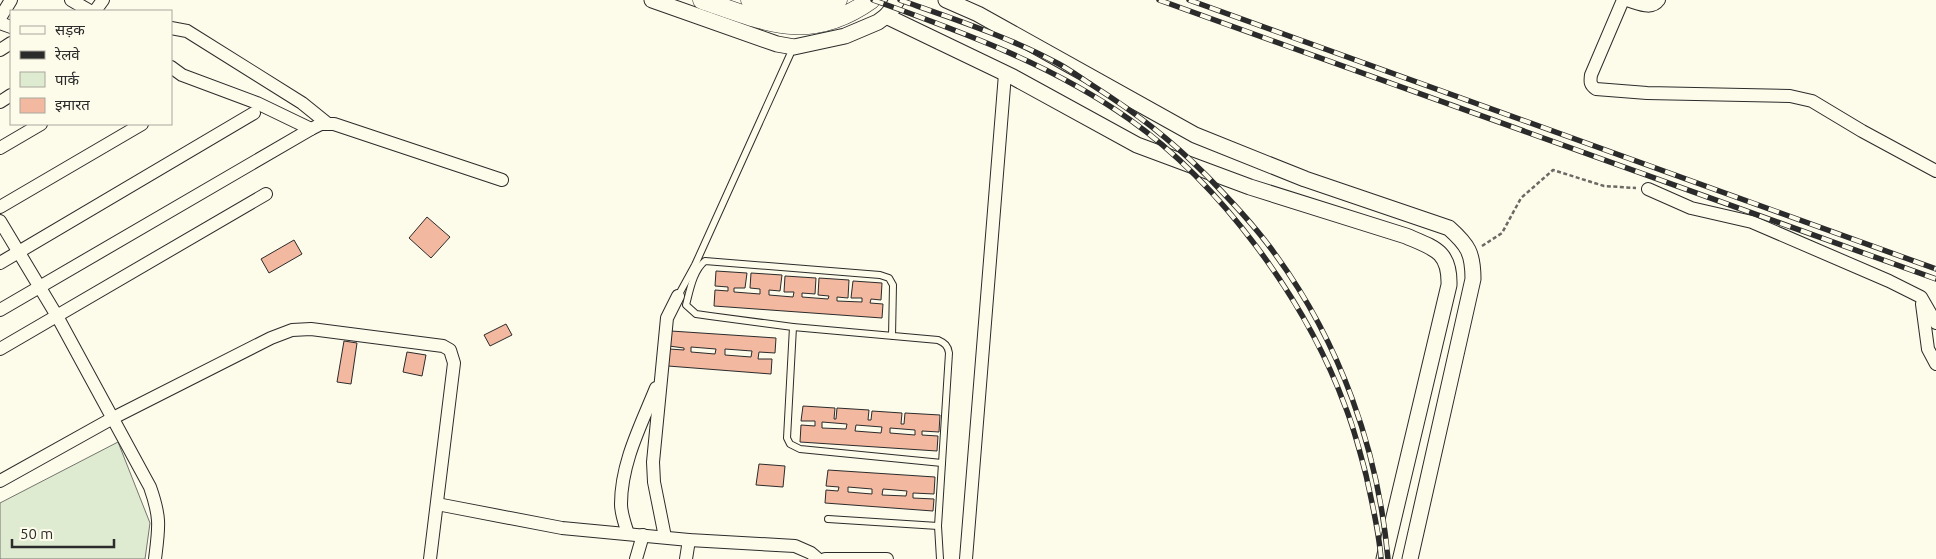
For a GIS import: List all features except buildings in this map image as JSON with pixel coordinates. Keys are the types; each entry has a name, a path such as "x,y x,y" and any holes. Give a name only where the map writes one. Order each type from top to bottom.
{"main road":[{"path":"702,0 762,20 811,26 835,19 870,0"},
{"path":"750,0 775,8 797,10 816,8 838,0"}],"street":[{"path":"0,18 11,0"},
{"path":"70,0 88,10"},
{"path":"652,0 777,44 794,47 845,36 878,22 886,16 897,0"},
{"path":"946,0 978,14 1195,135 1305,179 1449,228 1464,241 1471,253 1473,279 1410,559"},
{"path":"1659,0 1652,6 1625,0 1591,75 1590,81 1596,89 1647,93 1790,96 1808,99 1870,136 1936,171"},
{"path":"886,16 1005,74 1137,145 1250,188 1406,236 1439,252 1447,262 1449,285 1384,559"},
{"path":"172,28 187,31 195,38 287,93 328,124"},
{"path":"172,69 182,75 257,103 311,129"},
{"path":"966,559 1005,74"},
{"path":"0,263 254,112"},
{"path":"0,310 311,129 328,124 334,124 502,180"},
{"path":"0,148 39,125"},
{"path":"0,208 140,125"},
{"path":"1648,189 1690,208 1752,222 1889,281 1921,298 1936,323"},
{"path":"0,349 266,194"},
{"path":"0,221 57,316 150,487 157,508 160,526 155,559"},
{"path":"1447,262 1471,253"},
{"path":"665,537 654,482 653,462 666,318 678,296"},
{"path":"1921,298 1928,349 1936,364"},
{"path":"0,481 113,418 271,338 292,330 311,329 443,346 450,350 454,363 430,559"},
{"path":"628,534 621,505 630,450 662,372"},
{"path":"437,504 562,528 689,540 795,546 818,559"},
{"path":"636,559 642,535"},
{"path":"686,559 689,540"},
{"path":"826,559 887,559"}],"lane":[{"path":"678,296 695,265 794,47"},
{"path":"892,336 893,285 889,278 885,276 705,261 693,280 686,305 696,314 793,327 892,336 938,340 944,343 948,348 938,526 940,559"},
{"path":"793,327 787,438 790,444 800,449 942,463"},
{"path":"828,519 938,526"}],"path":[{"path":"1471,253 1502,233 1521,198 1553,170 1604,186 1648,189"}],"green space":[{"path":"118,442 150,523 145,559 0,559 0,503"}],"railway":[{"path":"873,0 940,24 1005,51 1099,99 1129,119 1163,146 1196,176 1227,210 1257,247 1284,286 1308,326 1328,366 1348,414 1359,449 1375,517 1381,559"},
{"path":"900,0 1001,37 1040,54 1071,71 1166,138 1234,204 1275,254 1298,288 1319,324 1337,361 1365,438 1383,518 1388,559"},
{"path":"1159,0 1936,279"},
{"path":"1189,0 1936,269"}]}
